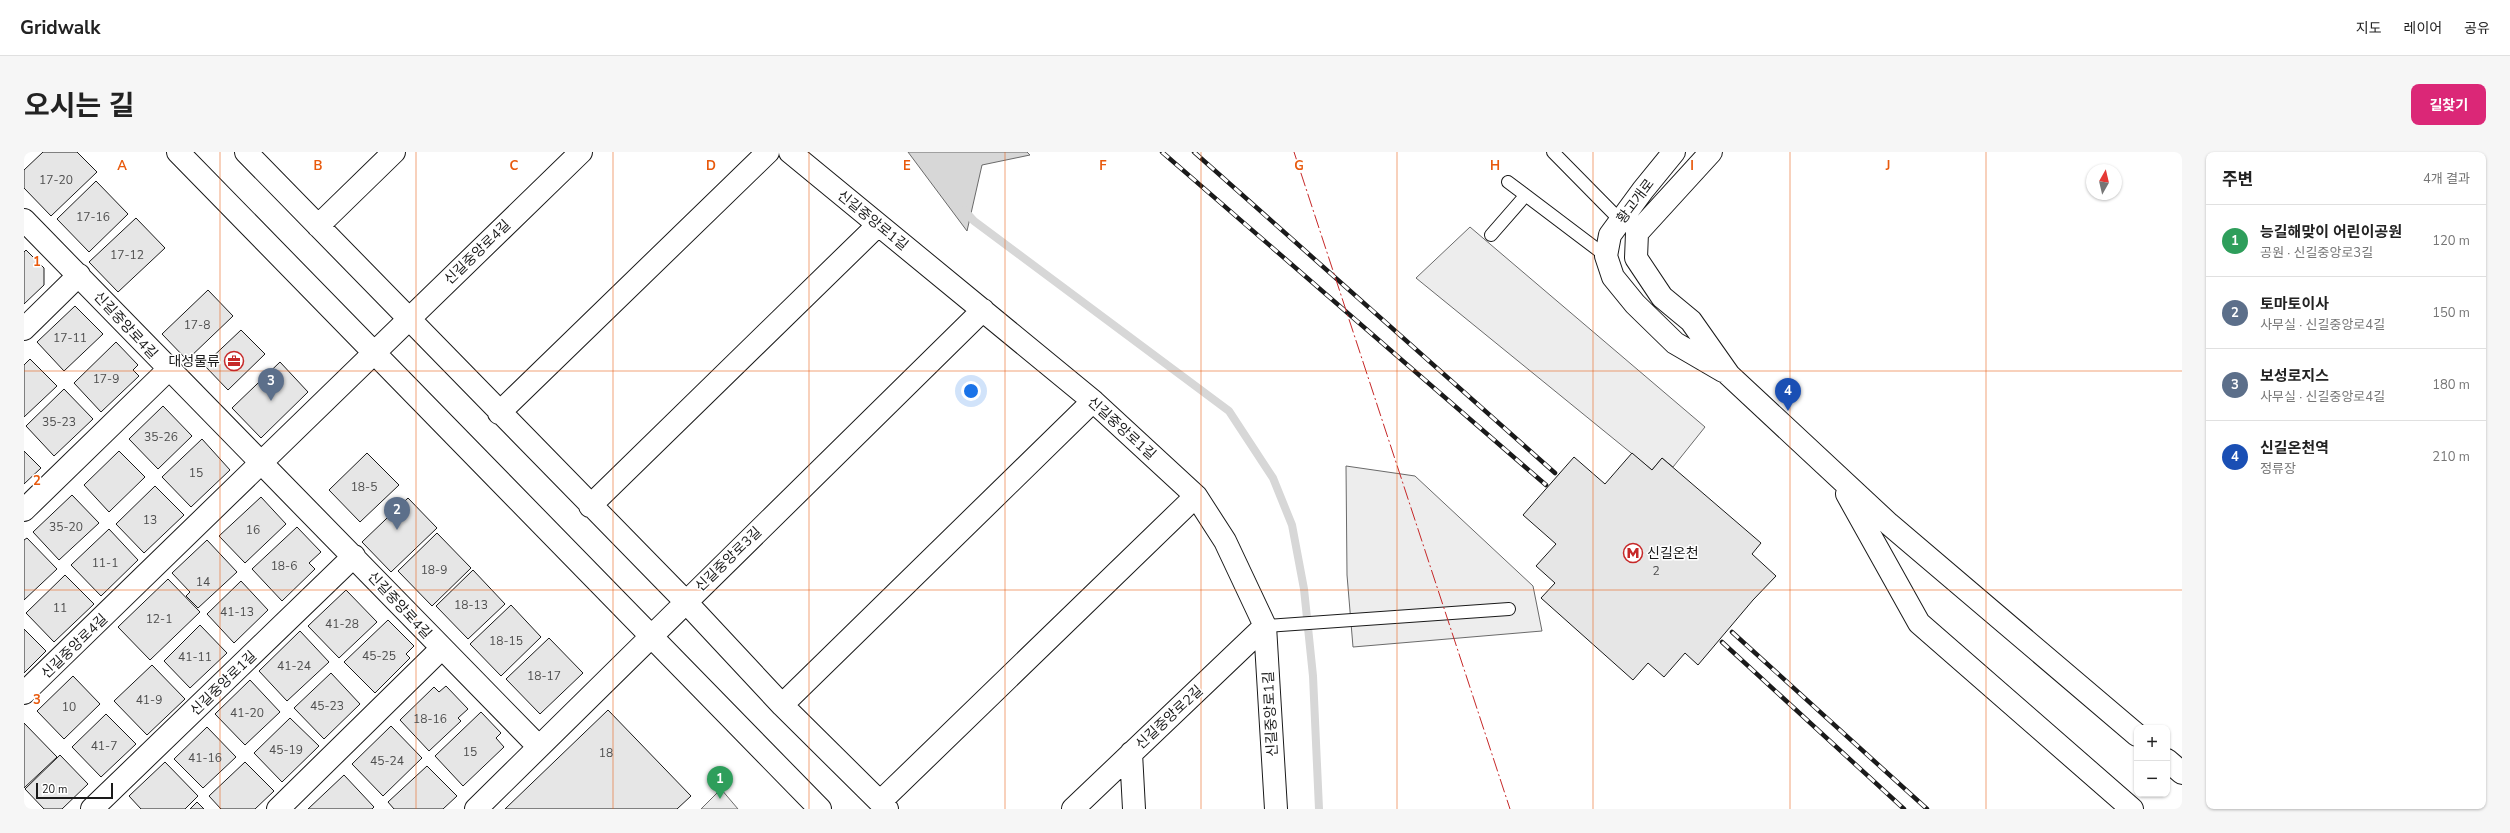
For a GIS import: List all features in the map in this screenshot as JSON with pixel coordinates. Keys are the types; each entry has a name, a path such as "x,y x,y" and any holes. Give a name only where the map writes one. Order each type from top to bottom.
{"street":[{"path":"178,152 820,809"},
{"path":"246,152 409,318 499,413 685,601 782,705 884,805 1196,496"},
{"path":"318,226 394,152"},
{"name":"신길중앙로4길","path":"24,694 581,152"},
{"path":"499,413 768,152"},
{"name":"신길중앙로1길","path":"790,152 1093,401 1196,496 1225,541 1265,626 1276,809"},
{"name":"황고개로","path":"1606,256 1610,235 1620,220 1674,152"},
{"name":"황고개로","path":"1711,152 1637,233 1636,258 1649,280 1662,297 1691,321 1729,375"},
{"name":"신길중앙로4길","path":"24,220 79,275 168,370 354,556 441,649 538,746"},
{"path":"590,506 878,225"},
{"path":"1606,256 1613,277 1635,304 1675,343 1729,375 1889,524 2134,732"},
{"path":"24,329 79,275"},
{"name":"신길중앙로3길","path":"476,809 650,635 983,310"},
{"path":"24,510 168,370"},
{"path":"782,705 1093,401"},
{"path":"1837,476 1919,623 2132,809"},
{"name":"신길중앙로1길","path":"92,809 354,556"},
{"name":"신길중앙로2길","path":"1073,809 1265,626"},
{"path":"278,809 441,649"},
{"path":"1131,753 1134,809"},
{"path":"2168,761 2182,773"}],"lane":[{"path":"1553,152 1620,220"},
{"path":"1508,182 1606,256"},
{"path":"1492,235 1526,196"},
{"path":"1265,626 1509,609"}],"shaded area":[{"path":"908,152 1027,152 1030,155 982,165 967,231"},
{"path":"1470,227 1705,427 1673,467 1662,458 1652,470 1416,278"},
{"path":"1346,466 1415,476 1533,586 1542,631 1353,647 1347,575"},
{"path":"721,789 738,809 701,809"}],"building":[{"path":"43,152 77,152 97,172 51,216 24,188 24,170"},
{"path":"96,181 128,214 89,252 57,219"},
{"path":"136,218 165,248 118,292 89,262"},
{"path":"26,250 44,268 44,285 24,304 24,252"},
{"path":"208,290 233,316 187,360 162,334"},
{"path":"75,306 103,334 64,371 37,342"},
{"path":"241,330 265,354 228,390 204,365"},
{"path":"116,342 138,365 133,370 139,376 101,412 74,383"},
{"path":"30,359 57,386 24,417 24,365"},
{"path":"280,362 308,392 261,438 232,408"},
{"path":"64,389 93,419 54,456 26,426"},
{"path":"163,406 192,436 158,469 129,439"},
{"path":"202,439 230,470 191,507 162,477"},
{"path":"24,451 41,468 24,484"},
{"path":"119,451 145,477 109,512 84,485"},
{"path":"367,453 399,485 360,522 329,490"},
{"path":"1632,453 1652,470 1662,458 1761,543 1752,554 1776,576 1753,600 1698,665 1685,653 1664,677 1648,663 1633,680 1541,598 1555,583 1536,566 1556,544 1523,515 1574,457 1605,484"},
{"path":"155,486 184,515 144,553 116,524"},
{"path":"72,495 99,523 59,560 33,532"},
{"path":"261,497 286,524 245,563 219,536"},
{"path":"408,498 437,528 391,572 362,542"},
{"path":"297,527 321,552 309,563 315,569 282,601 252,569"},
{"path":"109,529 138,560 101,596 71,565"},
{"path":"437,533 471,568 432,606 398,571"},
{"path":"27,538 57,569 24,600 24,540"},
{"path":"207,540 237,572 198,608 186,596 190,592 172,573"},
{"path":"473,570 505,604 468,639 436,606"},
{"path":"65,575 94,604 54,642 26,613"},
{"path":"168,579 200,612 150,660 118,627"},
{"path":"241,581 268,610 234,643 207,614"},
{"path":"346,590 377,622 339,658 308,626"},
{"path":"511,605 541,637 501,676 470,644"},
{"path":"388,620 414,646 406,654 410,658 375,693 344,662"},
{"path":"200,625 227,653 190,688 164,661"},
{"path":"24,629 46,651 24,673"},
{"path":"300,631 329,662 287,701 259,671"},
{"path":"549,638 583,673 540,714 506,679"},
{"path":"152,665 185,699 147,735 114,701"},
{"path":"331,673 360,704 324,739 294,708"},
{"path":"73,676 100,704 64,739 37,711"},
{"path":"250,680 280,712 245,745 215,714"},
{"path":"446,686 468,709 458,718 461,721 429,751 400,720 434,687 439,692"},
{"path":"608,710 691,796 677,809 505,809"},
{"path":"481,712 501,733 496,738 504,747 463,786 435,756"},
{"path":"106,714 136,744 101,777 72,747"},
{"path":"290,718 319,746 282,782 254,753"},
{"path":"24,723 57,757 24,788"},
{"path":"391,726 422,758 383,796 352,764"},
{"path":"207,727 236,757 203,788 174,759"},
{"path":"60,755 88,784 62,809 44,809 25,789"},
{"path":"165,762 198,796 185,809 141,809 129,796"},
{"path":"245,762 274,791 255,809 221,809 209,796"},
{"path":"427,766 457,796 443,809 394,809 388,802"},
{"path":"344,775 374,807 372,809 308,809"},
{"path":"197,802 204,809 190,809"}],"waterway":[{"path":"964,210 974,221 1229,411 1273,478 1292,525 1304,589 1313,676 1319,809"}],"railway":[{"path":"1162,152 1546,485"},
{"path":"1194,152 1555,473"},
{"path":"1732,632 1927,809"},
{"path":"1722,642 1904,809"}],"power":[{"path":"1294,152 1510,809"}],"place":[{"name":"대성물류","path":"234,361"},
{"name":"보성로지스","path":"271,401"},
{"name":"신길온천역","path":"1788,411"},
{"name":"토마토이사","path":"397,530"},
{"name":"신길온천","path":"1633,553"},
{"name":"능길해맞이 어린이공원","path":"720,799"}]}
